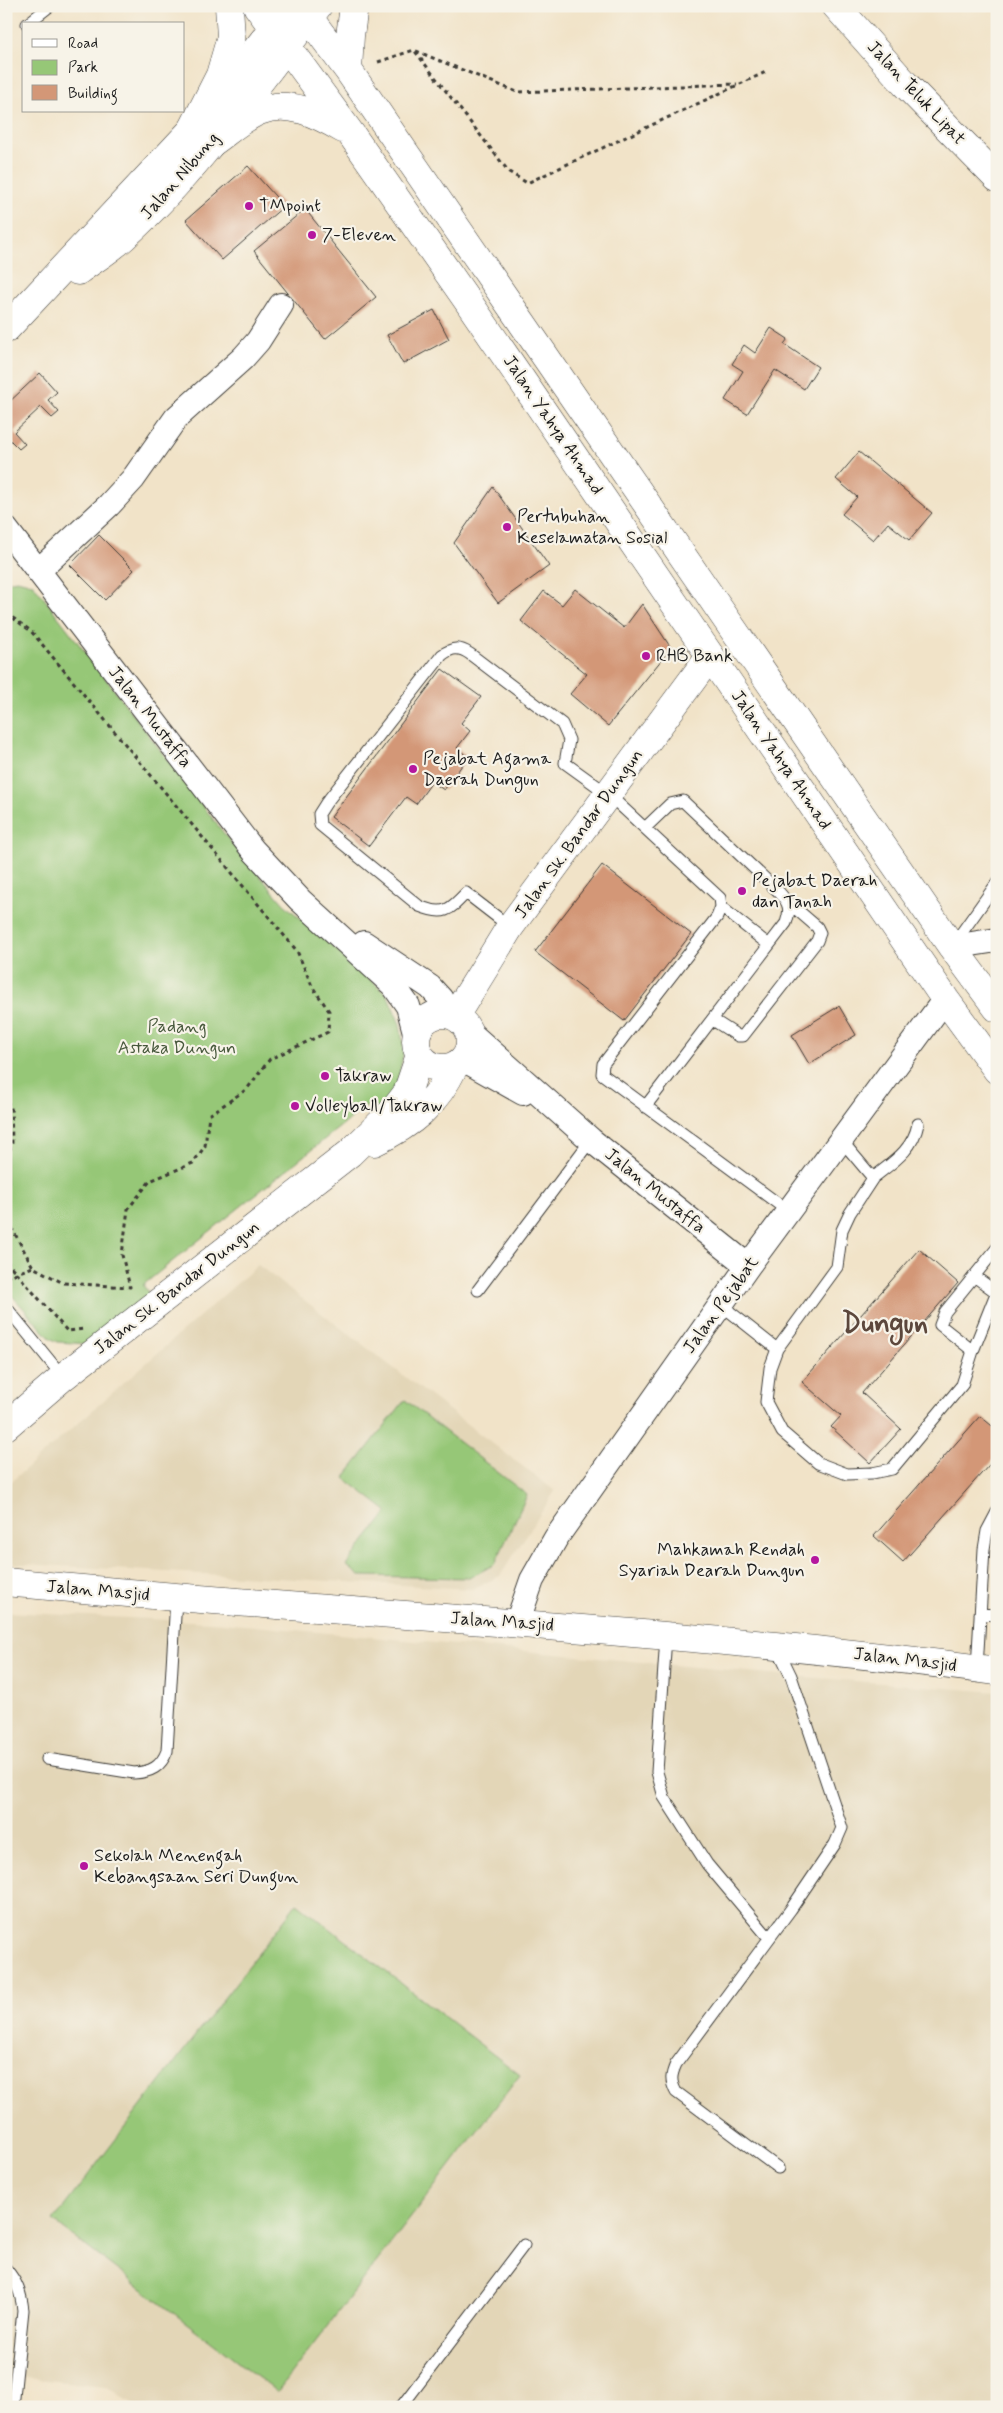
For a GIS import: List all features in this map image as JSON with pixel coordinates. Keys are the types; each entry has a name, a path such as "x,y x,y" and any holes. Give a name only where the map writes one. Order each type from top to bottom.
{"main road":[{"path":"201,137 231,38 229,6"},
{"name":"Jalan Yahya Ahmad","path":"257,6 351,134 945,998 997,1070"},
{"path":"348,70 354,6"},
{"name":"Jalan Teluk Lipat","path":"836,6 905,84 997,178"},
{"name":"Jalan Nibung","path":"6,328 27,309 126,236 155,207 201,137 280,37 305,9"},
{"name":"Jalan Yahya Ahmad","path":"305,9 952,947 997,1008"},
{"path":"201,137 259,112 284,106 315,113 351,134"},
{"name":"Jalan Sk. Bandar Dungun","path":"456,1020 510,927 710,656"},
{"path":"435,1015 456,1020 469,1046 459,1062 446,1068 426,1063 418,1046 420,1027 426,1019 435,1015"},
{"name":"Jalan Sk. Bandar Dungun","path":"6,1426 98,1349 350,1153 394,1110 408,1093 418,1046"},
{"name":"Jalan Sk. Bandar Dungun","path":"350,1153 400,1130 416,1117 435,1099 459,1062"},
{"name":"Jalan Masjid","path":"6,1582 176,1599 517,1623 776,1645 987,1670"}],"street":[{"path":"38,571 109,505 133,479 176,418 243,358 258,341 281,305"},
{"name":"Jalan Mustaffa","path":"6,529 253,850 300,900 394,986 408,1006 418,1046"},
{"name":"Jalan Mustaffa","path":"300,900 430,987 456,1020 590,1140 748,1266"},
{"path":"952,947 997,940"},
{"name":"Jalan Pejabat","path":"517,1623 542,1559 720,1304 945,998"},
{"name":"Jalan Mustaffa","path":"459,1062 564,1116"}],"lane":[{"path":"29,22 50,6"},
{"path":"510,927 466,893 452,909 435,912 420,906 320,825 319,814 326,803 442,655 450,649 460,648 562,724 569,740 565,763 608,794 720,898 721,907 718,917 603,1064 602,1074 788,1212"},
{"path":"645,828 670,804 683,801 788,902 817,927 820,933 817,941 743,1036 738,1036 712,1020"},
{"path":"952,947 997,884"},
{"path":"645,1106 786,923 789,912 788,902"},
{"path":"721,907 769,945"},
{"path":"918,1124 915,1137 907,1150 873,1178 850,1213 842,1230 837,1267 777,1349 770,1368 766,1402 782,1432 818,1463 847,1474 872,1473 892,1469 962,1385 973,1351 997,1292 974,1276"},
{"path":"478,1290 590,1140"},
{"path":"841,1140 873,1178"},
{"path":"973,1351 940,1325 945,1312 997,1248"},
{"path":"720,1304 777,1349"},
{"path":"6,1307 64,1376"},
{"path":"987,1670 980,1614 984,1549 987,1531 997,1512"},
{"path":"47,1759 134,1773 148,1772 164,1760 167,1751 176,1599"},
{"path":"980,1614 997,1615"},
{"path":"666,1636 657,1772 664,1797 707,1864 768,1938"},
{"path":"776,1645 791,1676 842,1828 835,1844 676,2064 671,2075 671,2084 676,2092 778,2168"},
{"path":"401,2407 524,2245"},
{"path":"6,2269 15,2279 21,2294 23,2310 13,2407"}],"path":[{"path":"414,50 510,172 527,183 768,71"},
{"path":"378,62 414,50 517,92 740,84"},
{"path":"6,613 31,631 297,951 312,986 329,1011 328,1032 270,1059 247,1089 209,1115 205,1146 193,1163 150,1181 128,1209 122,1255 130,1287 63,1283 33,1266 8,1220 6,1193"},
{"path":"6,1102 11,1106 12,1143 6,1161"},
{"path":"17,1273 6,1261 67,1331 84,1328 98,1349"},
{"path":"6,1278 33,1266"}],"shaded area":[{"path":"258,1265 555,1491 500,1576 472,1589 6,1563 6,1483 12,1481"},
{"path":"6,1612 211,1622 791,1676 997,1692 997,2407 138,2407 106,2386 6,2376"}],"green space":[{"name":"Padang Astaka Dungun","path":"17,580 33,584 229,840 284,904 387,994 400,1024 404,1051 396,1090 374,1115 366,1106 143,1285 150,1295 88,1344 58,1342 50,1338 6,1289 6,582"},
{"path":"405,1400 527,1495 495,1564 469,1578 360,1576 346,1565 388,1512 344,1478"},
{"path":"297,1903 520,2075 277,2392 53,2221"}],"building":[{"path":"248,166 284,206 222,260 186,220"},
{"path":"305,209 376,297 325,339 254,251"},
{"path":"434,310 449,339 403,364 387,335"},
{"path":"771,328 788,339 784,344 818,367 804,389 775,370 747,414 725,400 743,371 732,364 744,345 755,353"},
{"path":"40,373 57,392 48,400 59,412 52,418 41,407 14,432 25,444 19,449 8,438 6,439 6,405"},
{"path":"859,452 932,513 909,540 888,523 873,540 842,514 857,497 836,479"},
{"path":"493,487 549,566 498,603 454,543"},
{"path":"99,535 134,570 105,600 70,565"},
{"path":"575,589 624,628 642,604 671,648 608,726 570,694 587,674 521,621 544,591 562,605"},
{"name":"Pejabat Agama Daerah Dungun","path":"442,669 481,697 461,723 470,731 457,748 468,757 444,790 432,782 416,804 406,797 369,846 331,817"},
{"path":"602,865 691,934 624,1021 535,952"},
{"path":"839,1006 856,1035 809,1064 792,1035"},
{"path":"919,1249 958,1283 862,1393 901,1429 870,1463 831,1427 841,1416 802,1382"},
{"path":"980,1416 997,1430 997,1456 903,1562 874,1536"}],"place":[{"name":"TMpoint","path":"249,206"},
{"name":"7-Eleven","path":"312,235"},
{"name":"Pertubuhan Keselamatan Sosial","path":"507,527"},
{"name":"RHB Bank","path":"646,656"},
{"name":"Pejabat Agama Daerah Dungun","path":"413,769"},
{"name":"Pejabat Daerah dan Tanah","path":"742,891"},
{"name":"Takraw","path":"325,1076"},
{"name":"Volleyball/Takraw","path":"295,1106"},
{"name":"Mahkamah Rendah Syariah Dearah Dungun","path":"815,1560"},
{"name":"Sekolah Menengah Kebangsaan Seri Dungun","path":"84,1866"}],"district":[{"name":"Dungun","path":"885,1324"}]}
